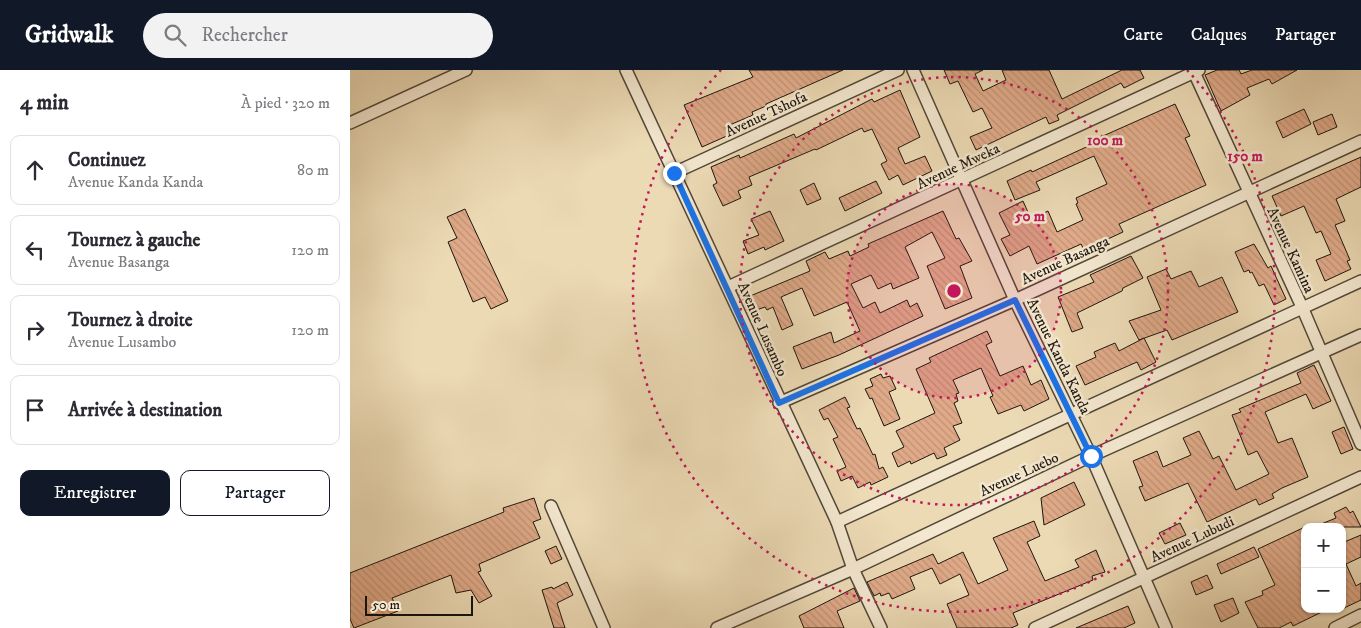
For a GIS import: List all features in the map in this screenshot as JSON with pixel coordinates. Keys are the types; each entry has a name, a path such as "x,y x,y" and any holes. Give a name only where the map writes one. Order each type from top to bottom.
{"street":[{"path":"350,123 466,70"},
{"name":"Avenue Lusambo","path":"626,70 728,288 779,403 837,522 853,569 881,628"},
{"name":"Avenue Tshofa","path":"674,173 898,70"},
{"name":"Avenue Kanda Kanda","path":"913,70 1015,300 1091,456 1166,628"},
{"name":"Avenue Mweka","path":"728,288 1195,71"},
{"name":"Avenue Kamina","path":"1195,71 1248,192 1302,307 1361,444"},
{"name":"Avenue Basanga","path":"779,403 1015,300 1361,141"},
{"path":"837,522 1361,281"},
{"name":"Avenue Luebo","path":"717,628 853,569 1091,456 1361,335"},
{"name":"Avenue Lubudi","path":"1035,628 1361,477"},
{"path":"551,506 604,628"},
{"path":"1335,628 1361,615"}],"building":[{"path":"749,70 843,70 766,104 766,106 752,112 753,115 725,127 729,135 702,147 684,105 753,77"},
{"path":"944,70 983,70 975,74 983,91 1006,80 1002,70 1049,70 1062,99 1122,70 1140,70 1144,78 1124,88 1121,83 1057,115 1059,120 1049,124 1046,117 976,150 970,137 992,128 982,108 973,112 958,81 950,84"},
{"path":"1217,70 1239,70 1241,74 1252,70 1297,70 1272,84 1269,79 1247,88 1250,95 1221,111 1205,75"},
{"path":"900,90 920,137 898,148 905,164 925,156 932,171 903,185 898,175 889,180 881,164 887,161 872,129 864,132 862,128 816,150 749,177 752,185 738,191 741,198 723,206 713,185 717,183 711,167 739,155 740,158 794,134 796,138 872,99 874,102"},
{"path":"1175,104 1190,136 1185,138 1206,185 1119,224 1123,232 1084,250 1081,244 1037,264 1029,246 1010,256 1001,239 1010,235 999,213 1023,201 1031,219 1048,211 1057,232 1083,220 1076,204 1078,203 1076,198 1107,184 1094,156 1036,182 1040,190 1015,200 1007,181 1031,170 1032,172 1095,143 1094,140"},
{"path":"1304,109 1311,124 1283,138 1276,122"},
{"path":"1332,114 1337,127 1318,135 1313,122"},
{"path":"1361,157 1361,187 1336,199 1345,221 1335,225 1350,260 1347,261 1351,269 1325,281 1316,260 1331,254 1321,231 1316,233 1304,206 1281,216 1272,196"},
{"path":"876,181 882,193 845,211 839,198"},
{"path":"814,183 821,199 807,205 800,190"},
{"path":"465,209 508,301 491,309 485,297 473,302 448,242 457,238 447,217"},
{"path":"770,211 784,241 765,250 764,247 748,254 743,241 759,235 751,219"},
{"path":"943,211 956,239 959,238 972,261 960,266 972,298 945,309 927,266 945,258 932,232 905,247 919,278 893,289 891,283 878,289 871,275 851,284 863,308 875,302 880,313 907,300 910,307 917,303 923,316 839,355 802,369 793,347 831,332 834,343 860,331 847,302 814,316 802,288 781,297 793,325 782,330 773,307 767,310 765,307 748,313 743,299 810,271 806,261 825,252 829,259 848,251 850,256 869,247 868,244"},
{"path":"1254,244 1268,268 1271,266 1286,299 1274,305 1264,284 1259,286 1249,270 1244,272 1235,252"},
{"path":"1131,256 1143,278 1123,288 1122,291 1077,313 1083,328 1072,332 1058,297 1094,282 1090,275"},
{"path":"1166,269 1171,279 1191,271 1199,287 1222,277 1238,312 1172,340 1167,330 1139,340 1129,321 1161,310 1147,277"},
{"path":"987,331 992,342 986,345 1000,376 1023,366 1031,385 1041,380 1049,399 1024,411 1021,405 998,414 990,397 993,396 981,368 953,380 959,393 956,394 958,401 954,403 962,423 953,426 960,440 944,448 947,455 937,459 934,453 911,464 910,461 898,467 892,453 904,447 896,431 935,413 916,369 931,362 929,358"},
{"path":"1144,338 1156,362 1141,370 1137,362 1085,385 1076,366 1096,357 1094,352 1115,343 1119,351"},
{"path":"1314,365 1331,401 1313,409 1306,394 1265,412 1278,443 1292,438 1308,477 1282,488 1272,494 1274,498 1259,505 1256,499 1207,522 1188,483 1145,501 1139,487 1143,486 1133,461 1157,451 1163,467 1191,455 1183,438 1199,431 1213,459 1219,456 1236,490 1269,474 1257,451 1248,455 1232,415 1241,412 1239,409 1301,383 1297,373"},
{"path":"881,374 883,378 890,376 896,389 889,392 900,419 884,426 872,398 870,399 865,389 873,386 870,379"},
{"path":"845,397 850,407 847,408 857,429 860,428 873,455 875,454 879,469 883,467 888,477 871,485 870,482 858,488 852,476 841,481 837,471 846,467 833,439 838,437 828,418 824,420 819,410"},
{"path":"1344,427 1353,449 1341,454 1332,432"},
{"path":"1074,482 1085,505 1044,525 1041,498"},
{"path":"534,498 541,519 533,522 540,538 479,564 481,571 478,572 492,596 479,603 471,590 456,593 451,575 392,598 398,611 354,628 350,619 350,573 504,512 503,508"},
{"path":"1346,507 1350,513 1353,511 1361,527 1346,527 1346,523 1324,523 1336,518 1334,513"},
{"path":"1034,521 1040,536 1027,542 1045,581 1079,567 1075,560 1096,550 1105,572 1092,576 1093,580 1013,613 1018,625 1011,628 957,628 947,604 969,595 960,574 940,584 932,568 910,577 915,589 892,599 889,593 881,596 880,593 874,596 867,582 933,554 938,564 963,552 978,584 1008,570 993,538"},
{"path":"1180,523 1186,535 1165,544 1159,533"},
{"path":"1301,529 1301,613 1320,613 1293,626 1291,622 1279,628 1258,628 1245,602 1263,595 1262,591 1275,585 1258,549"},
{"path":"1361,535 1361,557 1346,564 1346,541"},
{"path":"556,546 562,559 551,564 545,551"},
{"path":"1254,547 1259,557 1221,574 1217,564"},
{"path":"1346,564 1356,586 1361,583 1361,600 1346,607"},
{"path":"1207,575 1213,588 1196,595 1191,582"},
{"path":"567,582 573,595 557,603 565,628 554,628 542,590 552,587 553,589"},
{"path":"854,588 860,601 837,611 844,628 804,628 799,616"},
{"path":"1233,598 1239,613 1221,622 1214,605"},
{"path":"1128,606 1135,623 1124,628 1076,628"}],"route":[{"path":"674,173 779,403 1015,300 1091,456"}]}
